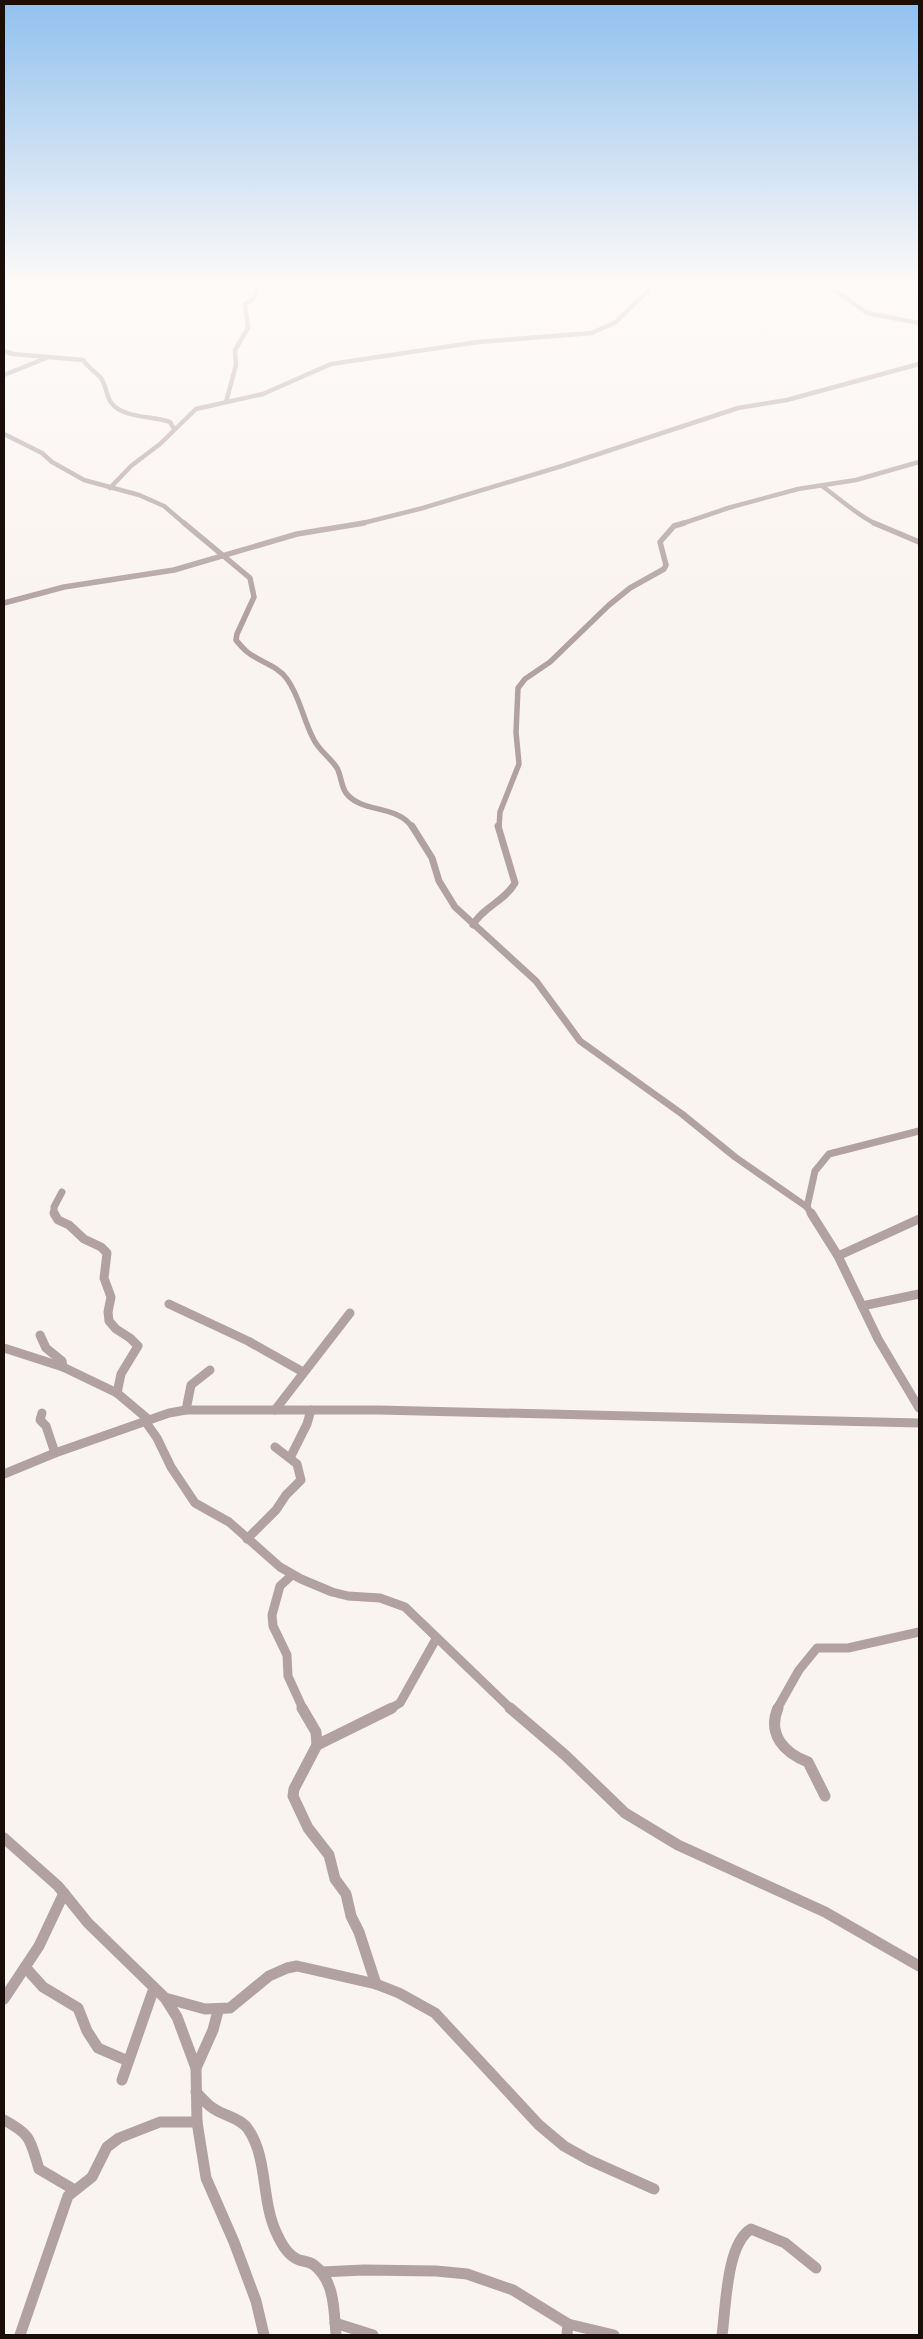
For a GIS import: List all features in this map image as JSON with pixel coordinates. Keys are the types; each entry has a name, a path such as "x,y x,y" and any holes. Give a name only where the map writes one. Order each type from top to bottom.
{"street":[{"path":"106,394 114,406 126,412 170,422 174,429"},
{"path":"226,402 228,394"},
{"path":"110,488 131,466 196,409 262,394"},
{"path":"4,603 64,587 174,570 296,534 346,527 423,508 562,466 729,411 808,394"},
{"path":"4,434 42,453 52,462 79,478 146,498 164,506 250,578 252,583 251,609 236,634 239,644 252,656 281,672 287,679 304,711 312,737 317,746 337,768 349,796 399,816 409,822 432,858 443,890 455,907 472,925 536,981 580,1040 702,1129 735,1157 807,1207 838,1256 891,1362 919,1408"},
{"path":"472,925 509,892 515,883 504,850 498,820 519,764 516,703 518,688 522,681 550,662 575,636 623,594 664,569 666,565 660,543 662,538 674,526 769,497 856,480 919,462"},
{"path":"822,486 852,507 863,518 919,542"},
{"path":"807,1207 812,1179 821,1160 829,1154 919,1130"},
{"path":"62,1192 54,1206 54,1215 58,1220 69,1225 84,1239 101,1246 107,1253 102,1275 104,1285 111,1297 108,1314 111,1324 117,1332 131,1338 138,1346 121,1374 117,1393"},
{"path":"838,1256 919,1219"},
{"path":"862,1306 919,1294"},
{"path":"169,1304 248,1341 303,1372"},
{"path":"275,1410 350,1313"},
{"path":"40,1335 46,1348 62,1361 63,1368"},
{"path":"4,1348 63,1368 117,1393 147,1421 171,1467 195,1503 229,1522 280,1567 292,1575 332,1592 348,1596 380,1598 405,1606 520,1718 565,1756 611,1801 639,1822 678,1845 848,1924 919,1966"},
{"path":"186,1410 191,1385 196,1379 210,1370"},
{"path":"6,1474 55,1453 147,1421 186,1410 311,1410 919,1423"},
{"path":"291,1456 308,1424 311,1410"},
{"path":"42,1413 40,1420 46,1426 55,1453"},
{"path":"247,1539 300,1482 301,1471 291,1456 275,1447"},
{"path":"292,1575 280,1586 272,1615 273,1626 286,1655 288,1676 292,1687 316,1732 317,1745 294,1789 293,1796 308,1828 331,1860 335,1879 346,1894 351,1916 359,1932 376,1984"},
{"path":"825,1796 811,1766 808,1762 792,1756 773,1724 774,1714 785,1692 798,1675 809,1654 817,1648 848,1648 919,1632"},
{"path":"317,1745 386,1712 400,1703 436,1638"},
{"path":"4,1838 41,1869 93,1928 164,1998 177,2017 196,2068 197,2122 206,2178 234,2242 256,2301 264,2335"},
{"path":"4,1999 54,1917 64,1893"},
{"path":"164,1998 208,2011 218,2011 230,2008 267,1977 284,1967 297,1966 376,1984 399,1993 435,2013 539,2125 564,2146 589,2160 654,2189"},
{"path":"25,1967 33,1980 48,1992 78,2008 87,2031 98,2048 128,2061"},
{"path":"122,2080 154,1988"},
{"path":"196,2068 213,2030 218,2011"},
{"path":"196,2092 214,2109 241,2122 248,2128 258,2150 267,2207 275,2230 285,2250 297,2259 312,2264 328,2281 336,2329 373,2335"},
{"path":"4,2120 32,2138 38,2169 73,2190"},
{"path":"20,2335 68,2196 73,2190 92,2178 110,2142 120,2136 140,2131 150,2124 160,2121 188,2124 197,2122"},
{"path":"722,2335 735,2255 739,2240 745,2232 751,2229 776,2239 802,2254 816,2268"},
{"path":"321,2272 364,2270 436,2271 467,2274 513,2290 568,2329 614,2335"}]}
